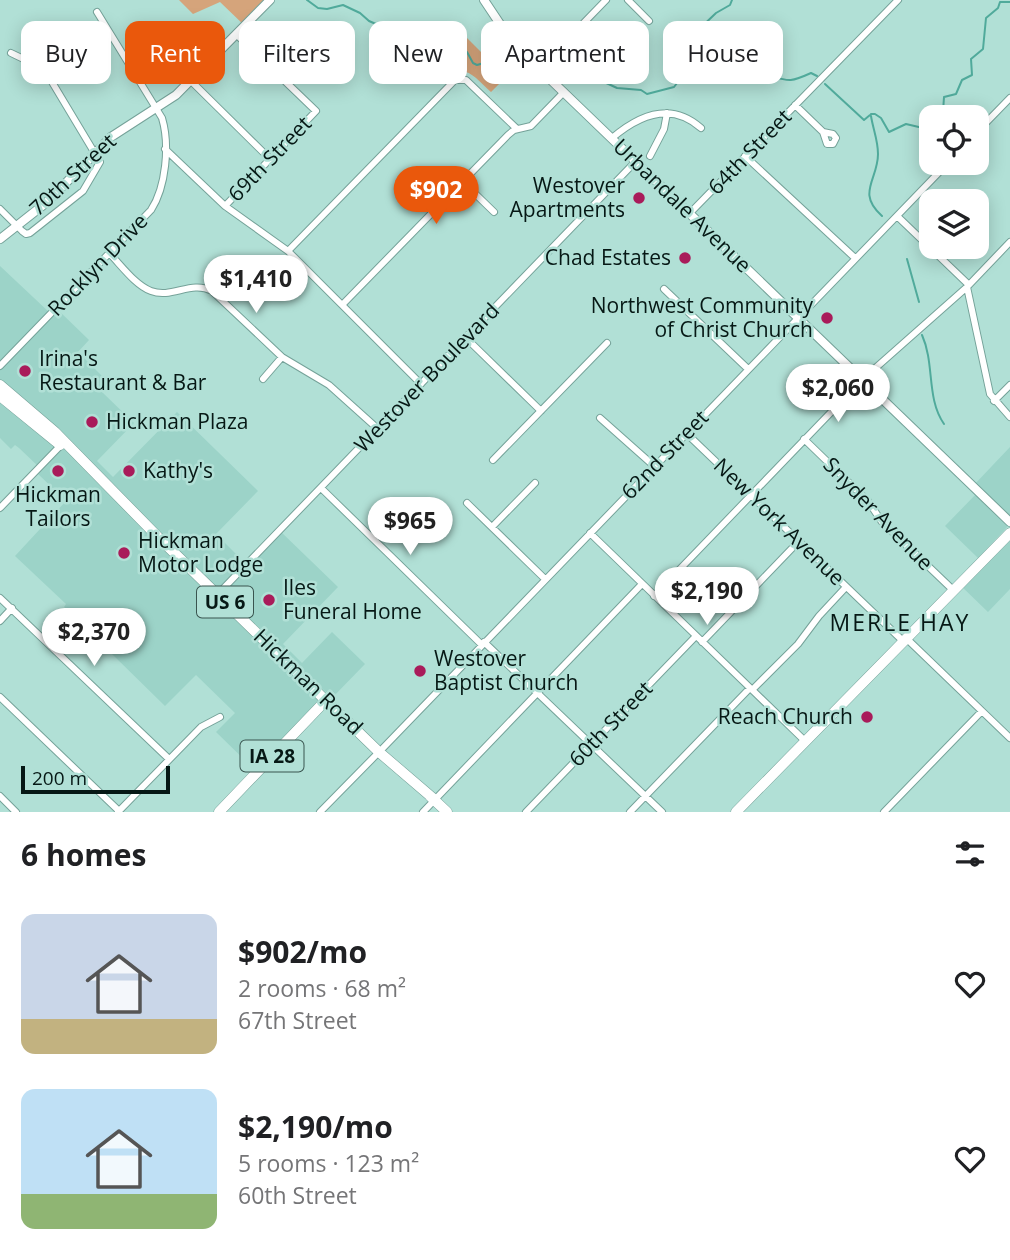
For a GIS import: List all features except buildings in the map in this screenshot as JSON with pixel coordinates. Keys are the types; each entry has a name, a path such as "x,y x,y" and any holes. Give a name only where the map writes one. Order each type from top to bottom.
{"main road":[{"name":"Hickman Road","path":"0,385 447,812"},
{"name":"Hickman Road","path":"0,396 62,444"},
{"path":"953,589 1010,523"},
{"path":"736,812 1010,533"},
{"name":"IA 28","path":"219,812 328,698"}],"street":[{"name":"70th Street","path":"225,46 270,0"},
{"name":"Urbandale Avenue","path":"484,0 499,21"},
{"path":"586,21 606,0"},
{"path":"628,0 649,20"},
{"name":"64th Street","path":"690,213 898,0"},
{"name":"Rocklyn Drive","path":"0,366 151,210 159,198 164,182 164,126 157,108 97,12"},
{"name":"69th Street","path":"225,206 316,111 236,34"},
{"path":"0,208 26,234 30,233 83,191 100,164 100,159 49,77 36,65 11,53"},
{"path":"288,251 452,82 461,78 471,84 517,129"},
{"name":"70th Street","path":"0,239 47,202 111,137 189,84"},
{"path":"193,84 271,159"},
{"name":"Urbandale Avenue","path":"555,84 1010,523"},
{"path":"343,304 508,135 517,129 531,126 564,92"},
{"path":"989,120 1010,98"},
{"path":"795,105 823,132"},
{"path":"612,138 646,115 658,112 687,119 701,128"},
{"path":"650,156 662,135 667,113"},
{"path":"165,149 225,206 288,251 422,384"},
{"path":"745,156 855,258"},
{"name":"Westover Boulevard","path":"219,593 636,161"},
{"name":"62nd Street","path":"320,812 936,175"},
{"path":"462,181 494,212"},
{"path":"897,216 968,286 990,394 1010,417"},
{"path":"654,596 863,379 968,286 1010,242"},
{"path":"109,253 151,291 166,293 198,286 212,291 282,357 330,385 378,429"},
{"path":"664,289 748,369"},
{"path":"466,338 541,411"},
{"path":"493,460 607,342"},
{"path":"263,379 282,357"},
{"path":"994,401 1010,384"},
{"path":"600,418 654,466"},
{"name":"New York Avenue","path":"686,433 846,587 1010,738"},
{"name":"Snyder Avenue","path":"804,439 868,501 882,522 953,589"},
{"path":"0,508 62,444"},
{"path":"492,527 535,483"},
{"path":"321,488 662,812"},
{"path":"467,503 545,579"},
{"path":"590,533 805,741"},
{"name":"60th Street","path":"526,812 799,541"},
{"path":"423,812 642,584"},
{"path":"630,812 798,644 846,587"},
{"path":"0,598 169,760"},
{"path":"0,621 12,608"},
{"path":"0,697 119,812 201,727 220,717"},
{"path":"884,812 982,710"},
{"path":"0,796 16,812"}],"shaded area":[{"path":"179,0 270,0 250,21 240,21 220,2 193,14"},
{"path":"467,38 481,52 481,83 469,73"},
{"path":"482,84 499,84 491,92"},
{"path":"0,266 50,313 56,308 89,340 78,352 109,383 101,391 134,423 97,461 113,477 177,412 258,491 216,534 246,564 279,530 338,587 283,644 302,663 332,632 365,664 332,698 139,513 326,701 257,772 216,732 235,713 196,675 165,706 64,607 66,604 15,556 66,501 35,471 39,467 15,445 11,449 0,438 0,403 4,399 77,459 0,385"},
{"path":"1010,447 1010,524 978,558 945,526 978,492 973,486"},
{"path":"1010,533 1010,589 988,612 959,584"}],"waterway":[{"path":"307,0 318,8 343,5 369,21 415,41 430,53 441,55 467,52 473,63 481,64"},
{"path":"708,21 730,5 732,0"},
{"path":"871,114 881,118 889,132 906,124 923,128 929,117 940,115 943,112 944,97 956,94 962,80 972,75 971,59 983,49 986,18 998,8 1000,2 1010,2"},
{"path":"608,84 617,88 641,90 647,94 674,87 684,74 703,80 720,69 733,73 760,67 765,70 766,75 789,80 811,73 817,76"},
{"path":"825,84 864,120 870,115"},
{"path":"871,116 878,154 869,193 874,208 882,216"},
{"path":"907,259 919,302"},
{"path":"922,335 935,403 944,424"}],"place":[{"name":"Westover Apartments","path":"639,198"},
{"name":"Chad Estates","path":"685,258"},
{"name":"Northwest Community of Christ Church","path":"827,318"},
{"name":"Irina's Restaurant & Bar","path":"25,371"},
{"name":"Hickman Plaza","path":"92,422"},
{"name":"Hickman Tailors","path":"58,471"},
{"name":"Kathy's","path":"129,471"},
{"name":"Hickman Motor Lodge","path":"124,553"},
{"name":"Iles Funeral Home","path":"269,600"},
{"name":"Westover Baptist Church","path":"420,671"},
{"name":"Reach Church","path":"867,717"}],"district":[{"name":"MERLE HAY","path":"900,623"}]}
